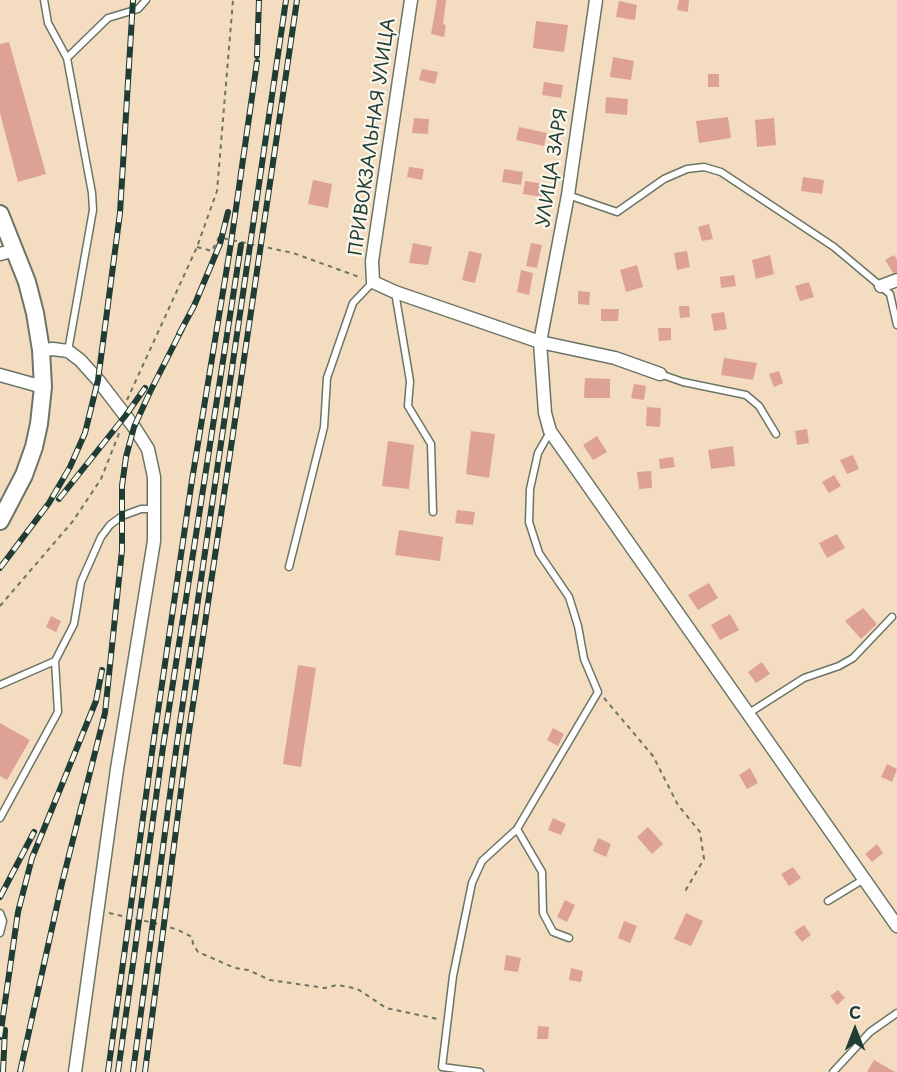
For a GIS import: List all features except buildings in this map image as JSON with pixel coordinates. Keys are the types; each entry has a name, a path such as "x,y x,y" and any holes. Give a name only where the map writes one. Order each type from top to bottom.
{"street":[{"name":"ПРИВОКЗАЛЬНАЯ УЛИЦА","path":"411,0 372,261 373,282 395,292 540,342 615,358 660,374"},
{"name":"УЛИЦА ЗАРЯ","path":"550,431 544,413 540,342 568,195 596,0"},
{"path":"0,214 7,252 27,282 41,350 43,387 34,447 24,475 0,521"},
{"path":"881,286 897,280"},
{"path":"41,350 68,351 80,360 125,414 148,449 154,477 154,541 117,769 75,1072"},
{"path":"0,375 43,387"},
{"path":"550,431 897,926"}],"lane":[{"path":"44,0 48,23 67,58 92,193 93,210 68,351"},
{"path":"67,58 108,18 138,9 146,0"},
{"path":"568,195 617,212 664,179 687,169 704,167 722,172 834,247 891,294 897,325"},
{"path":"289,567 324,427 327,378 353,303 373,282"},
{"path":"395,292 410,381 408,406 431,444 433,512"},
{"path":"660,374 683,382 746,395 759,406 776,434"},
{"path":"480,1072 442,1069 453,976 472,883 482,861 517,829 598,692 584,659 569,597 539,553 528,522 530,489 538,453 550,431"},
{"path":"0,818 58,712 55,662 74,624 81,582 101,537 110,525 122,516 141,509 155,509"},
{"path":"749,713 804,678 839,666 853,658 892,616"},
{"path":"0,685 55,662"},
{"path":"517,829 542,872 543,913 553,932 569,938"},
{"path":"828,901 864,879"},
{"path":"0,913 3,921 0,933"},
{"path":"833,1072 870,1032 897,1013"}],"path":[{"path":"0,606 73,520 101,479 125,414 197,247 218,191 233,0"},
{"path":"197,247 212,251 219,237 293,253 373,282"},
{"path":"598,692 653,756 678,805 700,832 704,859 684,893"},
{"path":"97,911 121,914 178,930 192,937 192,944 198,952 234,968 248,970 270,980 326,988 337,985 349,987 359,990 386,1008 448,1021"}],"railway":[{"path":"0,568 49,503 70,467 85,433 98,380 120,213 133,0"},
{"path":"257,56 259,0"},
{"path":"133,1072 176,750 286,0"},
{"path":"145,1072 186,752 297,0"},
{"path":"108,1072 192,480 231,243 257,62"},
{"path":"179,334 194,306 220,244 228,212"},
{"path":"118,1072 163,747 241,245"},
{"path":"20,1072 62,883 105,713 122,550 122,486 126,457 134,427 182,329"},
{"path":"59,499 145,388"},
{"path":"0,1037 18,912 32,858 96,701 102,670"},
{"path":"0,897 34,832"},
{"path":"3,1072 5,1030"}]}
